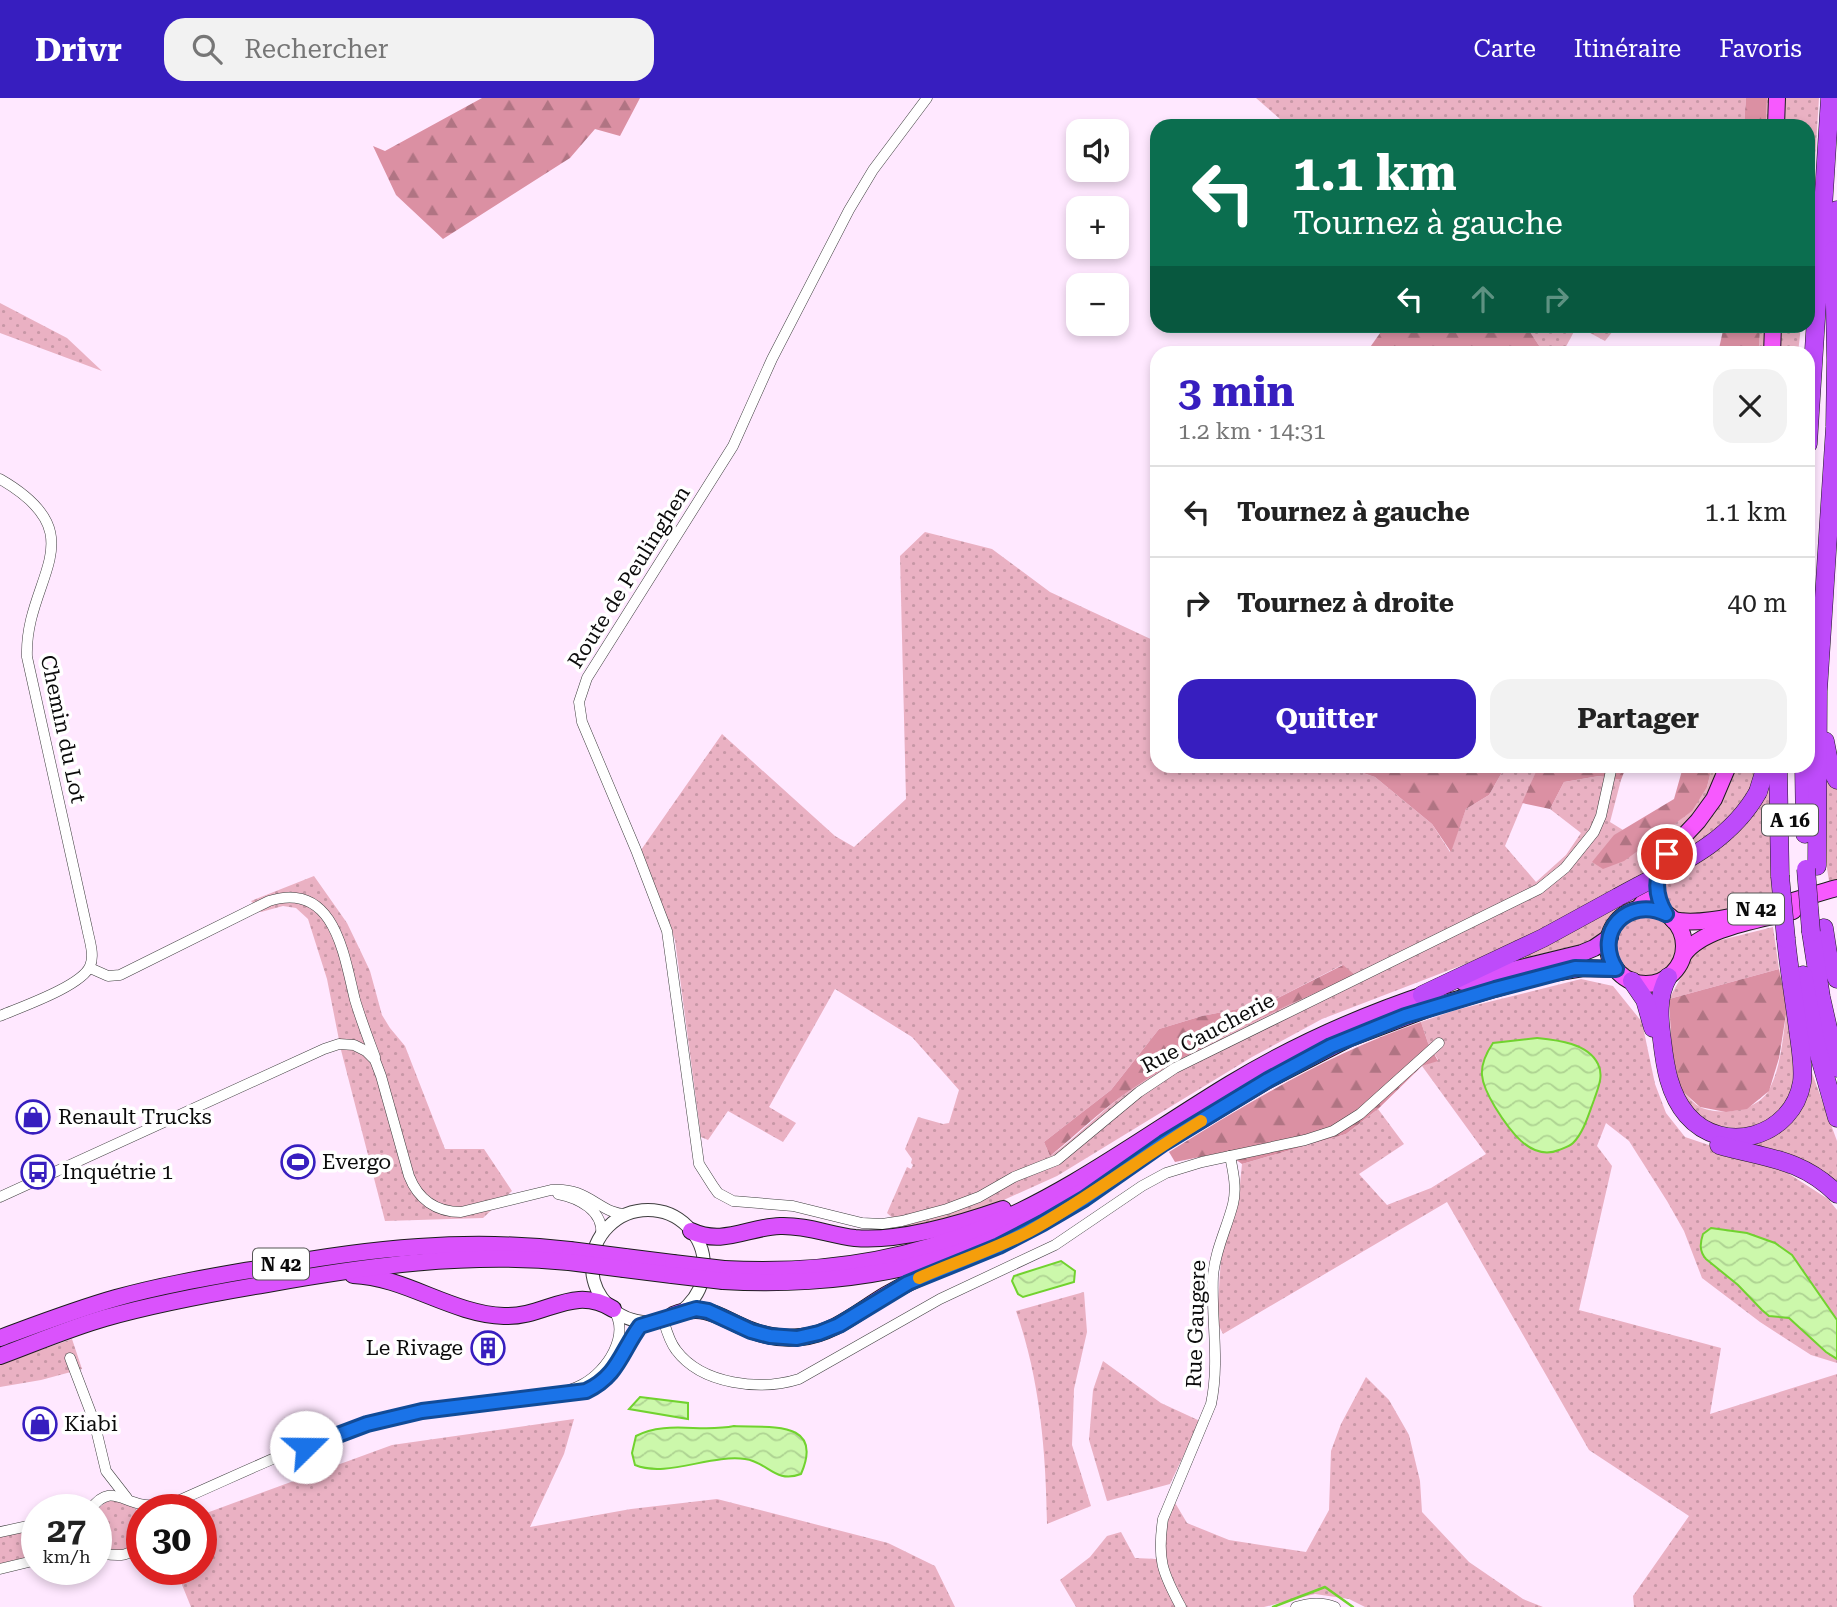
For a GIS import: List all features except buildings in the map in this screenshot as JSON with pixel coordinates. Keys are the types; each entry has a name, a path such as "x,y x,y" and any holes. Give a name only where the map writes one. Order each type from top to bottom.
{"highway":[{"path":"1815,346 1830,98"},
{"path":"1815,555 1837,210"},
{"path":"1815,762 1835,427 1834,250"},
{"path":"1815,299 1820,264"},
{"path":"1821,644 1826,746 1830,767 1837,780"},
{"path":"1422,995 1543,938 1718,840 1741,818 1758,792 1764,773"},
{"path":"1668,977 1661,999 1660,1026 1666,1069 1679,1104 1695,1123 1717,1135 1734,1138 1762,1133 1778,1124 1791,1110 1802,1083 1805,933 1799,871 1779,773"},
{"name":"A 16","path":"1791,773 1812,1023 1837,1118"},
{"name":"A 16","path":"1799,871 1804,773"},
{"path":"1799,871 1813,773"},
{"path":"1805,933 1829,960 1837,979"},
{"name":"A 16","path":"1805,933 1837,1068"},
{"name":"N 42","path":"1159,1138 1233,1082 1289,1051 1356,1020 1422,995 1502,971 1582,953 1610,937"},
{"name":"N 42","path":"0,1338 97,1303 156,1288 353,1252 407,1246 479,1244 723,1275 841,1266 898,1255 968,1234 1038,1201 1331,1046 1375,1028 1438,1005 1559,971 1590,967 1616,969"},
{"path":"1632,981 1643,995 1649,1011 1666,1095 1676,1115 1686,1126 1716,1144 1791,1163 1816,1177 1837,1194"},
{"path":"691,1231 716,1238 776,1226 866,1238 906,1235 1006,1208 1159,1138"},
{"path":"662,1319 690,1310 702,1310 751,1331 770,1336 797,1338 819,1333 839,1325 908,1283 1027,1232 1084,1199 1159,1138"},
{"name":"N 42","path":"0,1356 130,1311 300,1278 456,1259 570,1256"},
{"path":"300,1278 345,1275 378,1278 496,1316 524,1315 579,1299 599,1301 613,1309"}],"main road":[{"path":"1776,119 1777,98"},
{"path":"1657,879 1658,897 1683,936 1684,954 1678,967 1668,977 1652,984 1632,981 1616,969 1609,953 1610,937 1620,919 1638,909 1649,897 1667,854 1698,821 1714,799 1725,773"},
{"name":"N 42","path":"1670,917 1691,922 1721,918 1837,888"},
{"name":"N 42","path":"1684,954 1691,945 1707,936 1837,899"},
{"path":"1638,909 1653,909 1670,917"}],"street":[{"name":"Route de Peulinghen","path":"698,1158 666,924 586,734 579,712 580,697 587,678 733,446 775,353 849,210 873,170 927,98"},
{"name":"Chemin du Lot","path":"0,479 38,506 50,533 50,562 29,627 27,657 87,928 91,950 90,968"},
{"name":"Rue Caucherie","path":"698,1158 702,1170 718,1193 733,1201 793,1206 862,1223 892,1223 966,1203 1014,1177 1057,1160 1139,1092 1167,1073 1539,890 1566,868 1594,832 1601,816 1610,773"},
{"path":"0,1016 75,982 90,968 108,976 120,975 264,903 279,898 296,898 316,906 332,922 361,1020 377,1063 409,1176 422,1198 438,1208 461,1212 558,1189 575,1191 616,1213 628,1214"},
{"path":"0,1197 339,1044 355,1034 361,1020"},
{"path":"662,1319 673,1346 697,1368 743,1385 766,1386 788,1382 820,1369 956,1291 1055,1245 1155,1179 1181,1168 1305,1140 1333,1131 1360,1114 1438,1043"},
{"path":"339,1044 360,1047 377,1063"},
{"name":"Rue Gaugere","path":"1181,1607 1163,1572 1159,1555 1161,1532 1163,1519 1214,1392 1217,1346 1213,1277 1218,1247 1233,1203 1234,1180 1230,1156"},
{"path":"541,1193 564,1195 585,1204 600,1220 601,1235"},
{"path":"194,1494 330,1437 377,1421 439,1408 580,1392 602,1381 616,1367 640,1326 662,1319 691,1301 703,1275 702,1252 691,1231 678,1219 662,1212 645,1210 628,1214 613,1222 601,1235 593,1257 593,1274 601,1296 618,1317 614,1350 606,1366 585,1384 554,1394"},
{"path":"613,1309 633,1319 662,1319"},
{"path":"70,1358 94,1421 106,1471 100,1494"},
{"path":"106,1471 126,1494"},
{"path":"0,1532 21,1527"},
{"path":"0,1569 21,1564"},
{"path":"1296,1607 1305,1604 1327,1604 1335,1607"}],"shaded area":[{"path":"1256,98 1746,98 1744,119 1280,119"},
{"path":"1767,98 1819,98 1815,160 1815,119 1766,119"},
{"path":"0,303 67,338 102,371 0,333"},
{"path":"1531,333 1573,333 1566,346 1539,346"},
{"path":"1590,333 1611,333 1605,341"},
{"path":"1760,333 1800,333 1799,346 1759,346"},
{"path":"925,532 992,549 1050,592 1150,639 1150,773 1363,773 1375,777 1432,824 1450,852 1466,809 1489,795 1502,773 1535,773 1505,846 1536,882 1566,855 1581,833 1550,809 1564,782 1599,776 1621,780 1610,822 1623,830 1614,836 1707,787 1710,773 1769,773 1772,898 1718,912 1675,914 1664,899 1639,900 1623,908 1593,942 1514,960 1507,948 1322,1019 1252,1057 1057,1176 986,1208 905,1229 887,1213 907,1167 911,1169 913,1165 905,1149 918,1117 943,1124 949,1123 959,1090 912,1037 835,989 769,1107 796,1123 783,1142 728,1111 708,1140 701,1137 675,940 641,850 722,734 835,836 854,847 906,799 900,556","holes":["1342,965 1354,975 1239,1028 1183,1058 1119,1098 1050,1156 1044,1142 1111,1090 1159,1029 1202,1016 1268,1003"]},
{"path":"1837,778 1837,879 1829,881 1824,849 1823,779"},
{"path":"314,876 347,923 361,952 370,971 382,1015 405,1046 445,1149 484,1149 512,1191 483,1218 385,1221 341,1050 327,979 308,919 296,908 283,906 261,912 251,901"},
{"path":"1647,916 1659,918 1672,929 1677,946 1675,958 1664,971 1647,976 1635,974 1622,963 1617,946 1619,934 1630,921"},
{"path":"1773,927 1779,969 1669,999 1695,952 1705,944"},
{"path":"1581,979 1613,986 1642,1022 1655,1084 1666,1113 1685,1137 1783,1170 1828,1199 1837,1210 1837,1363 1811,1355 1760,1322 1702,1278 1684,1231 1667,1201 1629,1141 1606,1123 1597,1146 1612,1166 1579,1310 1721,1348 1710,1414 1837,1374 1837,1607 1634,1607 1633,1596 1689,1516 1589,1450 1447,1202 1223,1334 1217,1322 1222,1241 1238,1204 1242,1164 1346,1134 1378,1109 1404,1144 1359,1174 1387,1205 1431,1188 1486,1154 1422,1066 1438,1060 1428,1043 1421,1022 1456,1010"},
{"path":"1787,1008 1793,1040 1795,1074 1812,1073 1837,1141 1837,1188 1754,1146 1745,1129 1706,1121 1694,1110 1681,1090 1696,1105 1710,1110 1740,1110 1758,1102 1770,1088 1777,1069"},
{"path":"1084,1292 1087,1332 1074,1389 1072,1445 1091,1506 1047,1524 1040,1416 1031,1363 1016,1311"},
{"path":"72,1339 82,1369 0,1387 0,1364"},
{"path":"1103,1361 1161,1403 1200,1421 1170,1484 1107,1501 1089,1440 1093,1390"},
{"path":"1366,1377 1389,1400 1409,1435 1420,1481 1422,1512 1469,1562 1523,1599 1543,1607 1365,1607 1349,1599 1315,1594 1264,1607 1186,1607 1165,1555 1165,1530 1174,1501 1187,1523 1229,1540 1306,1552 1329,1510 1331,1451 1341,1424"},
{"path":"574,1419 564,1454 530,1527 631,1509 717,1499 888,1543 935,1566 955,1607 191,1607 182,1585 217,1585 217,1509 392,1445"},
{"path":"112,1500 126,1504 126,1548 118,1551 112,1550"},
{"path":"21,1532 21,1559 0,1564 0,1537"},
{"path":"1121,1532 1135,1558 1157,1559 1176,1607 1076,1607 1060,1580 1090,1557 1107,1536"}],"green space":[{"path":"482,98 640,98 620,136 595,129 570,158 443,239 396,195 373,146 385,151"},
{"path":"1746,98 1767,98 1766,119 1744,119"},
{"path":"1380,333 1531,333 1539,346 1371,346"},
{"path":"1722,333 1760,333 1759,346 1720,346"},
{"path":"1363,773 1502,773 1489,795 1466,809 1451,852 1432,824 1375,777"},
{"path":"1535,773 1624,773 1621,780 1599,776 1564,782 1550,809 1522,803"},
{"path":"1681,773 1710,773 1707,787 1692,811 1624,861 1603,869 1592,862 1614,835 1674,799"},
{"path":"1343,965 1355,975 1240,1028 1156,1074 1108,1106 1050,1156 1044,1142 1111,1090 1159,1029 1202,1016 1268,1003"},
{"path":"1779,969 1787,1008 1779,1058 1769,1091 1747,1109 1726,1112 1700,1107 1681,1090 1672,1054 1669,999"},
{"path":"1421,1022 1438,1061 1422,1066 1378,1109 1346,1134 1242,1164 1225,1152 1175,1162 1169,1152 1323,1063"}],"water":[{"path":"1537,1038 1580,1047 1593,1057 1600,1073 1597,1091 1577,1139 1559,1150 1548,1152 1529,1147 1513,1133 1490,1098 1482,1075 1484,1060 1493,1043"},
{"path":"1711,1228 1747,1233 1775,1243 1792,1255 1837,1320 1837,1359 1789,1318 1769,1316 1738,1285 1706,1259 1701,1250 1701,1241 1703,1234"},
{"path":"1061,1261 1075,1271 1074,1282 1023,1297 1018,1294 1012,1281 1014,1276"},
{"path":"640,1397 688,1403 688,1419 629,1409"},
{"path":"734,1426 776,1428 799,1435 805,1444 806,1456 801,1474 785,1476 753,1461 732,1458 660,1469 635,1465 632,1453 636,1436 647,1431"}],"waterway":[{"path":"1273,1607 1325,1587 1353,1607"}],"slow traffic":[{"path":"919,1278 1027,1232 1084,1199 1164,1143 1201,1121"}],"place":[{"name":"Renault Trucks","path":"33,1117"},
{"name":"Evergo","path":"298,1162"},
{"name":"Inquétrie 1","path":"38,1172"},
{"name":"Le Rivage","path":"488,1348"},
{"name":"Kiabi","path":"40,1424"}],"route":[{"path":"306,1447 367,1424 422,1411 586,1391 612,1372 640,1326 683,1311 708,1311 751,1331 770,1336 808,1336 829,1330 908,1283 999,1246 1059,1214 1164,1143 1268,1080 1331,1046 1405,1016 1547,974 1575,968 1616,969 1610,957 1609,943 1612,930 1618,921 1635,910 1653,909 1666,914 1658,897 1657,879 1667,854"}]}
